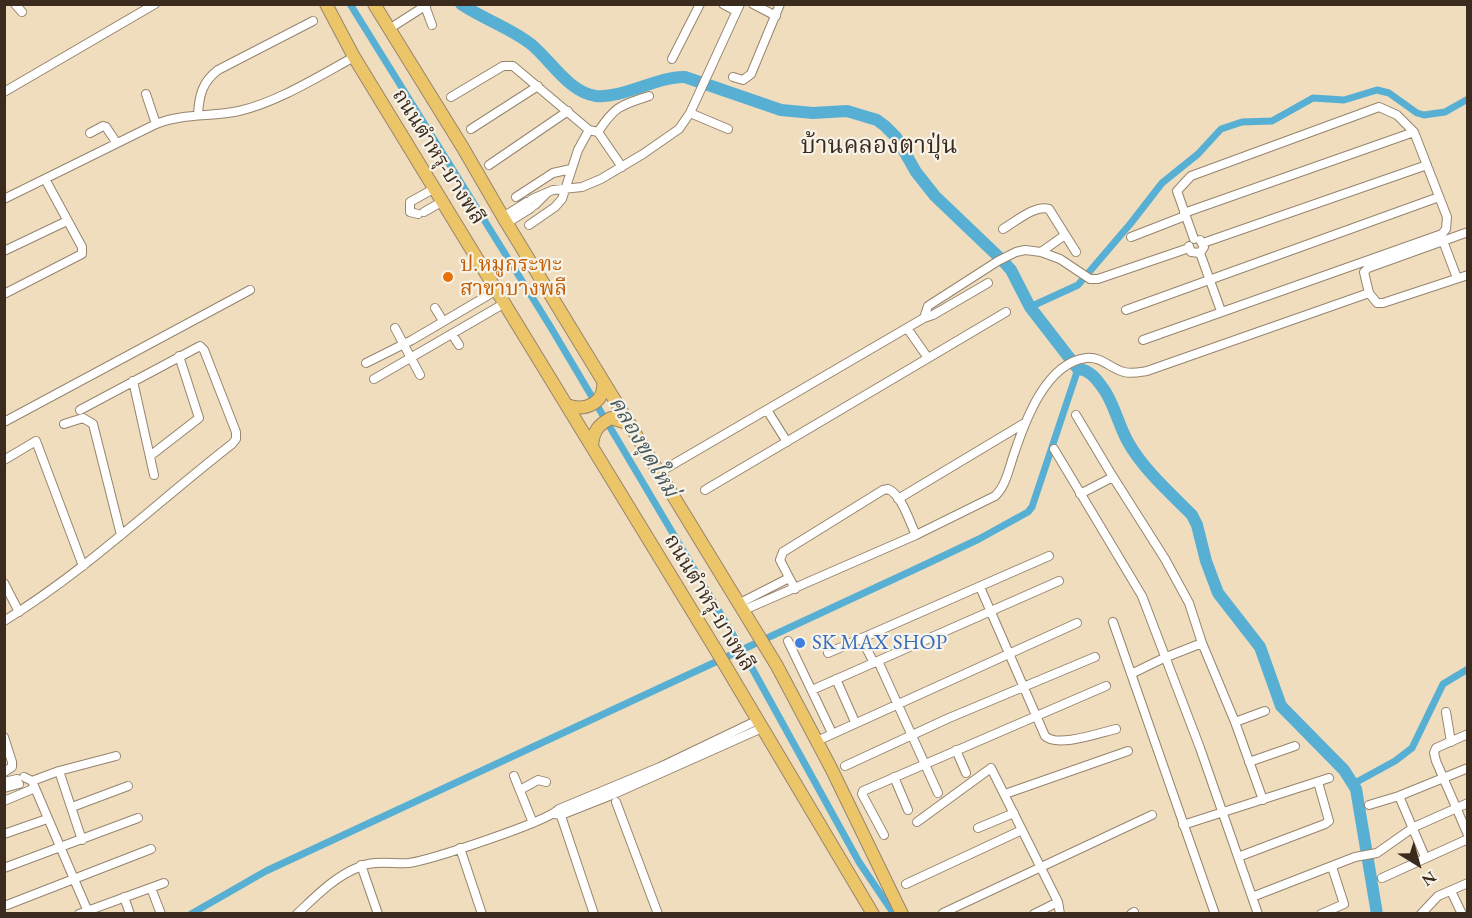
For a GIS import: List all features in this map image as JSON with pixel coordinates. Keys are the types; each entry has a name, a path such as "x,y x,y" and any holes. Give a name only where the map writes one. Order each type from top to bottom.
{"main road":[{"name":"ถนนตำหรุ-บางพลี","path":"326,4 354,57 716,651 873,914"},
{"name":"ถนนตำหรุ-บางพลี","path":"374,4 769,652 817,741 902,914"},
{"path":"567,405 584,408 595,403 604,389 603,380"},
{"path":"592,447 597,427 606,421 630,424"}],"street":[{"path":"15,4 22,12"},
{"path":"4,92 155,4"},
{"path":"672,59 700,4"},
{"path":"505,220 547,193 582,187 601,179 669,137 678,129 690,112 738,8 723,4"},
{"path":"753,4 776,16"},
{"path":"733,77 743,80 751,74 780,4"},
{"path":"388,29 426,5 432,25"},
{"path":"198,115 199,99 204,84 218,70 313,21"},
{"path":"4,199 156,124 175,118 226,113 256,106 354,57"},
{"path":"451,97 503,66 513,66 589,130 598,132 622,166"},
{"path":"471,129 538,86"},
{"path":"146,94 156,124"},
{"path":"598,132 616,108 649,96"},
{"path":"1143,340 1442,234 1446,229 1447,217 1414,132 1397,115 1379,107 1191,176 1177,191 1194,239"},
{"path":"489,165 567,111"},
{"path":"690,112 728,129"},
{"path":"90,133 103,126 106,127 116,142"},
{"path":"529,225 555,207 562,199 571,169 589,130"},
{"path":"1131,237 1185,215 1414,132"},
{"path":"1203,243 1427,165"},
{"path":"516,197 553,174 571,169"},
{"path":"4,294 82,254 82,247 45,179"},
{"path":"435,188 410,202 410,212 421,213 443,201"},
{"path":"1126,310 1439,197"},
{"path":"1003,229 1037,209 1046,207 1049,208 1076,252"},
{"path":"4,251 67,221"},
{"path":"1467,232 1368,268 1364,272 1364,277 1369,293 1377,303 1383,303 1467,275"},
{"path":"1041,252 1065,235"},
{"path":"1194,239 1197,238 1203,243"},
{"path":"1189,248 1189,244 1194,239"},
{"path":"1443,241 1457,278"},
{"path":"1200,253 1204,247 1203,243"},
{"path":"1189,248 1195,254 1200,253"},
{"path":"924,318 928,306 998,261 1025,250 1041,252 1060,260 1087,278 1107,278 1189,248"},
{"path":"1200,253 1221,311"},
{"path":"660,472 988,283"},
{"path":"4,423 250,290"},
{"path":"366,363 404,344 497,290"},
{"path":"742,607 795,589 989,501 1000,492 1024,424 1040,394 1054,375 1072,362 1092,358 1105,362 1122,372 1147,371 1369,293"},
{"path":"374,379 505,303"},
{"path":"435,308 444,321"},
{"path":"705,490 1006,312"},
{"path":"395,328 420,375"},
{"path":"908,328 928,358"},
{"path":"452,334 459,345"},
{"path":"4,621 44,596 83,566 236,439 236,432 202,348 197,346 80,410"},
{"path":"150,456 199,418 179,356"},
{"path":"133,381 154,475"},
{"path":"767,410 787,442"},
{"path":"1076,415 1175,576 1189,603 1202,643 1235,722 1263,800"},
{"path":"64,424 83,418 93,424 121,535"},
{"path":"898,499 1024,424"},
{"path":"4,460 36,441 83,566"},
{"path":"1054,449 1142,596 1200,748 1258,914"},
{"path":"1080,494 1113,477"},
{"path":"795,589 780,560 783,552 883,490 892,491 898,499 916,535"},
{"path":"828,653 1049,556"},
{"path":"742,607 789,579"},
{"path":"812,690 1059,581"},
{"path":"4,583 19,612"},
{"path":"980,587 1044,736 1054,741 1116,729"},
{"path":"1113,622 1215,914"},
{"path":"817,741 1077,623"},
{"path":"861,638 897,704 938,793"},
{"path":"788,641 832,734"},
{"path":"1131,674 1202,643"},
{"path":"845,766 911,735 1095,657"},
{"path":"836,679 855,722"},
{"path":"884,835 862,794 863,791 1106,686"},
{"path":"1235,722 1265,711"},
{"path":"1446,712 1451,742"},
{"path":"297,914 329,884 361,865 410,862 533,823 614,794 760,724"},
{"path":"1382,878 1467,837 1434,753 1436,748 1467,735"},
{"path":"4,737 12,767 4,772"},
{"path":"1250,762 1295,746"},
{"path":"956,750 966,774"},
{"path":"1005,794 1128,751"},
{"path":"5,785 116,756"},
{"path":"917,822 990,768 993,769 1058,902 1060,914"},
{"path":"1369,805 1399,796 1467,768"},
{"path":"59,771 82,840"},
{"path":"514,776 533,823"},
{"path":"894,777 908,810"},
{"path":"1183,825 1329,778"},
{"path":"520,790 538,780 546,782"},
{"path":"4,801 25,781"},
{"path":"25,781 47,819 85,912 164,883"},
{"path":"1238,857 1329,821 1318,782"},
{"path":"72,807 128,786"},
{"path":"1399,796 1425,857"},
{"path":"616,802 658,914"},
{"path":"1252,897 1355,857 1377,853 1414,827 1467,803"},
{"path":"558,813 594,914"},
{"path":"978,828 1014,813"},
{"path":"943,913 1152,815"},
{"path":"4,868 138,818"},
{"path":"4,834 47,819"},
{"path":"906,884 1022,830"},
{"path":"460,848 482,914"},
{"path":"7,905 151,849"},
{"path":"361,865 378,914"},
{"path":"1321,914 1344,904 1332,867"},
{"path":"1421,914 1438,896 1467,883"},
{"path":"151,888 161,914"},
{"path":"1451,891 1462,914"},
{"path":"124,897 130,914"},
{"path":"1034,914 1058,902"}],"waterway":[{"name":"คลองขุดใหม่","path":"350,4 550,326 742,650 859,862 894,914"},
{"path":"461,4 524,39 569,83 577,89 596,96 617,94 663,80 685,77 781,110 813,113 847,111 877,120 885,126 896,137 916,172 935,196 1011,270 1030,307 1078,369 1090,374 1105,391 1125,436 1141,462 1192,515 1218,593 1260,647 1281,706 1344,770 1356,789 1377,914"},
{"path":"1030,307 1078,285 1162,183 1198,154 1221,129 1242,122 1272,121 1313,98 1344,100 1377,90 1389,93 1417,113 1424,115 1445,112 1468,99"},
{"path":"191,914 266,871 922,566 979,539 1028,512 1032,507 1078,369"},
{"path":"1353,784 1395,761 1412,748 1443,684 1468,669"}],"place":[{"name":"ป.หมูกระทะ สาขาบางพลี","path":"448,277"},
{"name":"SK MAX SHOP","path":"800,643"}],"district":[{"name":"บ้านคลองตาปุ่น","path":"879,146"}]}
